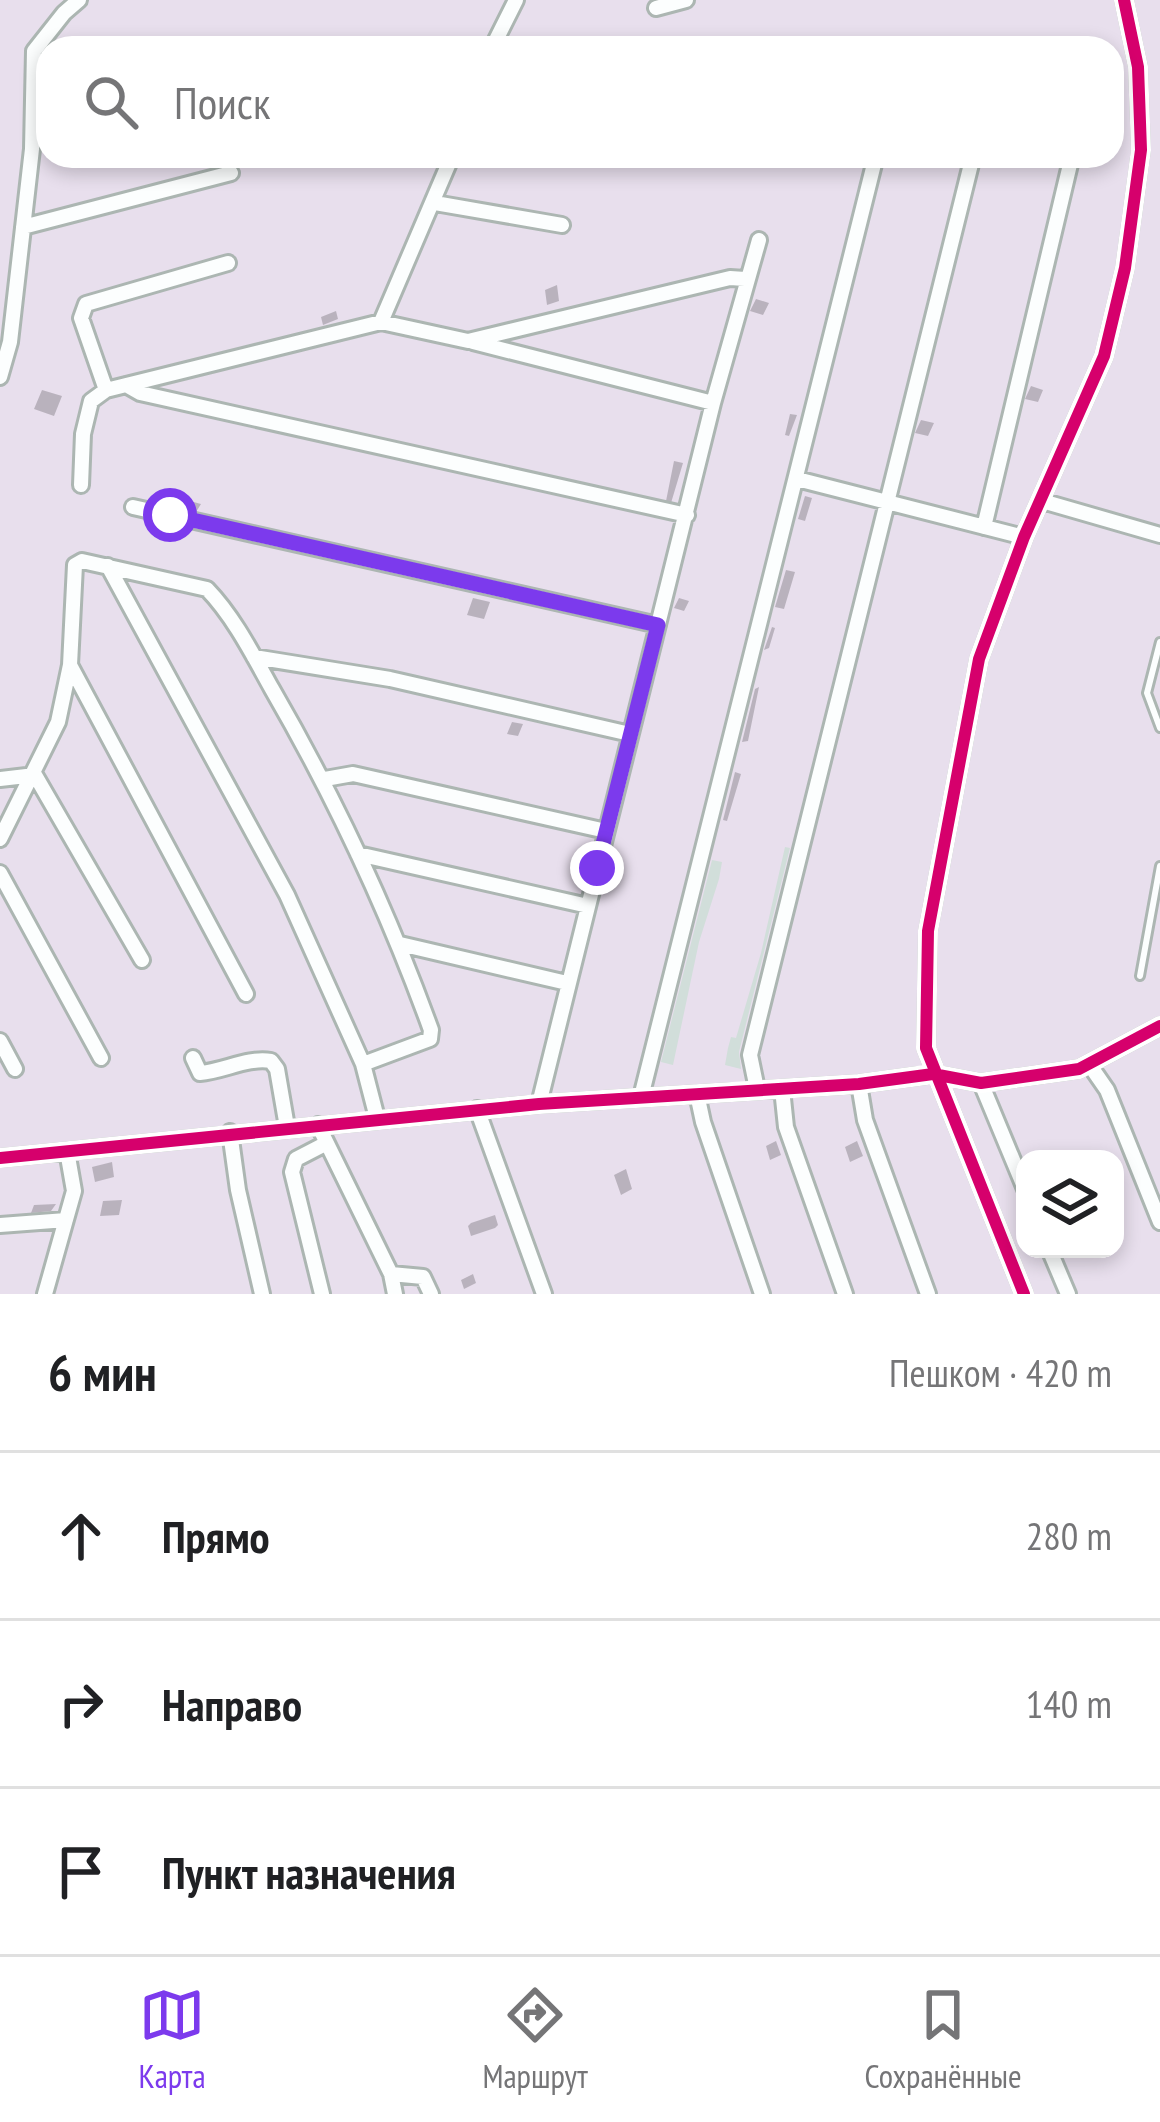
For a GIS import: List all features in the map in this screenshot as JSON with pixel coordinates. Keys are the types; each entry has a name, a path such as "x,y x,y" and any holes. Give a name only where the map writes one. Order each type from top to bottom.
{"street":[{"path":"47,36 79,0"},
{"path":"498,36 516,0"},
{"path":"656,8 686,0"},
{"path":"1024,1294 933,1075 926,1048 928,931 979,659 1024,537 1104,356 1125,268 1141,150 1138,67 1124,0"},
{"path":"0,377 10,342 32,149 36,49"},
{"path":"381,322 448,168"},
{"path":"641,1097 873,168"},
{"path":"757,1089 750,1055 971,168"},
{"path":"984,526 1069,168"},
{"path":"23,227 231,173"},
{"path":"435,203 562,225"},
{"path":"538,1103 713,403 759,240"},
{"path":"106,390 80,318 86,304 228,263"},
{"path":"468,341 730,278 745,279"},
{"path":"81,485 83,434 91,401 106,390 381,322 713,403"},
{"path":"126,386 140,393 687,515"},
{"path":"797,479 1024,537"},
{"path":"1042,501 1160,535"},
{"path":"133,507 658,625"},
{"path":"0,839 58,722 70,665 75,565 82,561 207,589 254,657 325,779 400,944 431,1030 430,1039 363,1064"},
{"path":"108,566 287,895 363,1064 377,1118"},
{"path":"254,657 390,679 630,734"},
{"path":"70,665 246,994"},
{"path":"325,779 352,774 606,831"},
{"path":"0,778 34,775"},
{"path":"34,775 142,960"},
{"path":"358,854 588,906"},
{"path":"0,873 100,1058"},
{"path":"400,944 567,983"},
{"path":"0,1159 538,1103 859,1084 933,1075 982,1083 1078,1069 1160,1026"},
{"path":"0,1041 15,1069"},
{"path":"193,1058 200,1073 271,1060 277,1069 287,1127"},
{"path":"1089,1064 1107,1090 1160,1222"},
{"path":"982,1083 1016,1167"},
{"path":"859,1084 865,1120 928,1294"},
{"path":"782,1089 786,1127 845,1294"},
{"path":"697,1094 762,1294"},
{"path":"477,1109 544,1294"},
{"path":"318,1125 391,1274 395,1294"},
{"path":"230,1132 262,1294"},
{"path":"322,1294 292,1172 296,1159 325,1144"},
{"path":"46,1294 74,1191 68,1151"},
{"path":"0,1225 66,1220"},
{"path":"1053,1258 1068,1294"},
{"path":"391,1274 423,1277 431,1294"}],"lane":[{"path":"1160,642 1147,693 1160,728"},
{"path":"1140,976 1160,866"}],"shaded area":[{"path":"0,0 1160,0 1160,1294 0,1294"}],"building":[{"path":"785,847 790,848 739,1052 741,1069 725,1065 728,1048 731,1037 736,1038 761,953"},
{"path":"712,860 722,862 719,879 699,942 673,1065 661,1062"}],"cycle path":[{"path":"1024,1294 926,1048 928,931 979,659 1024,537 1104,356 1125,268 1141,150 1138,67 1124,0"},
{"path":"0,1158 539,1104 859,1084 933,1074 981,1083 1079,1069 1160,1026"}],"route":[{"path":"170,515 658,625 597,868"}]}
